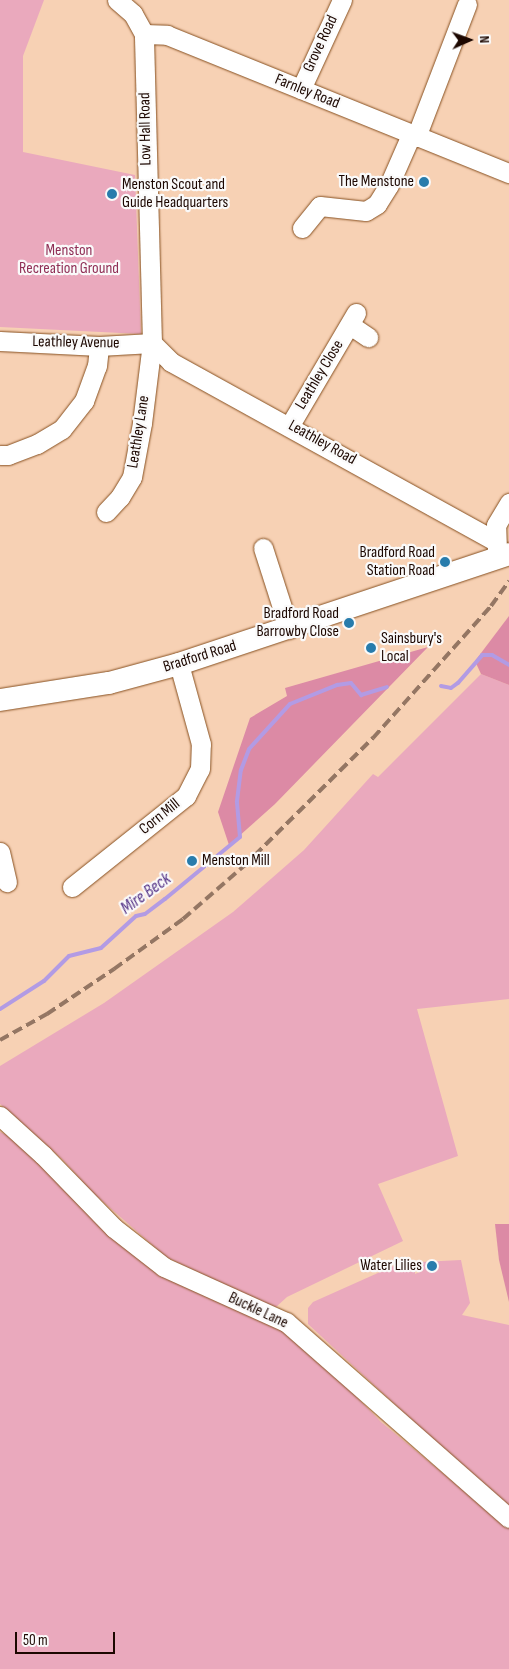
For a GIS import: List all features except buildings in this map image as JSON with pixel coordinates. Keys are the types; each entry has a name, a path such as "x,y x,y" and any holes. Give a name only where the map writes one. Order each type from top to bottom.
{"main road":[{"name":"Bradford Road","path":"0,700 109,683 179,664 289,629 501,551"}],"street":[{"path":"117,0 133,14 144,34"},
{"name":"Grove Road","path":"301,89 342,0"},
{"path":"302,228 320,206 366,211 377,204 389,186 414,136 467,4"},
{"name":"Farnley Road","path":"144,34 167,35 509,173"},
{"name":"Low Hall Road","path":"144,34 152,343"},
{"name":"Leathley Close","path":"290,425 353,319 368,337"},
{"name":"Leathley Avenue","path":"0,341 99,346 152,343"},
{"name":"Leathley Road","path":"152,343 171,362 290,425 501,551"},
{"name":"Leathley Lane","path":"106,512 120,497 132,477 142,423 152,343"},
{"path":"0,455 8,455 37,444 62,429 84,401 97,366 99,346"},
{"path":"501,551 496,525 509,503"},
{"path":"263,548 289,629"},
{"name":"Corn Mill","path":"72,887 186,796 200,769 202,744 179,664"},
{"name":"Buckle Lane","path":"0,1116 43,1155 114,1228 164,1267 286,1322 509,1518"}],"green space":[{"name":"Menston Recreation Ground","path":"0,0 44,0 23,56 23,152 135,175 141,334 0,327"},
{"path":"481,674 509,685 509,999 417,1009 458,1156 378,1184 403,1241 287,1297 276,1307 257,1301 166,1257 92,1192 62,1159 0,1104 0,1066 104,1003 233,912 304,850 373,774 378,777"},
{"path":"0,1132 16,1139 112,1236 279,1326 313,1352 381,1422 509,1528 509,1669 0,1669"},
{"path":"407,1260 415,1262 415,1274 422,1271 421,1262 461,1260 470,1303 462,1315 509,1325 509,1510 308,1324 308,1308 313,1302"}],"shaded area":[{"path":"509,616 509,685 481,674 475,661"},
{"path":"428,647 275,804 229,845 218,812 250,718 287,696 285,688"},
{"path":"495,1224 509,1224 509,1302 499,1260"}],"waterway":[{"name":"Mire Beck","path":"441,686 451,688 458,683 482,655 492,655 509,665"},
{"name":"Mire Beck","path":"0,1009 44,981 69,956 101,948 136,916 145,914 165,899 240,837 237,801 241,770 249,749 290,704 337,685 351,683 361,695 387,687"}],"railway":[{"path":"0,1040 47,1014 114,969 183,919 244,866 373,738 491,606 509,581"}],"place":[{"name":"The Menstone","path":"424,182"},
{"name":"Menston Scout and Guide Headquarters","path":"112,194"},
{"name":"Bradford Road Station Road","path":"445,562"},
{"name":"Bradford Road Barrowby Close","path":"349,623"},
{"name":"Sainsbury's Local","path":"371,648"},
{"name":"Menston Mill","path":"192,861"},
{"name":"Water Lilies","path":"432,1266"}]}
